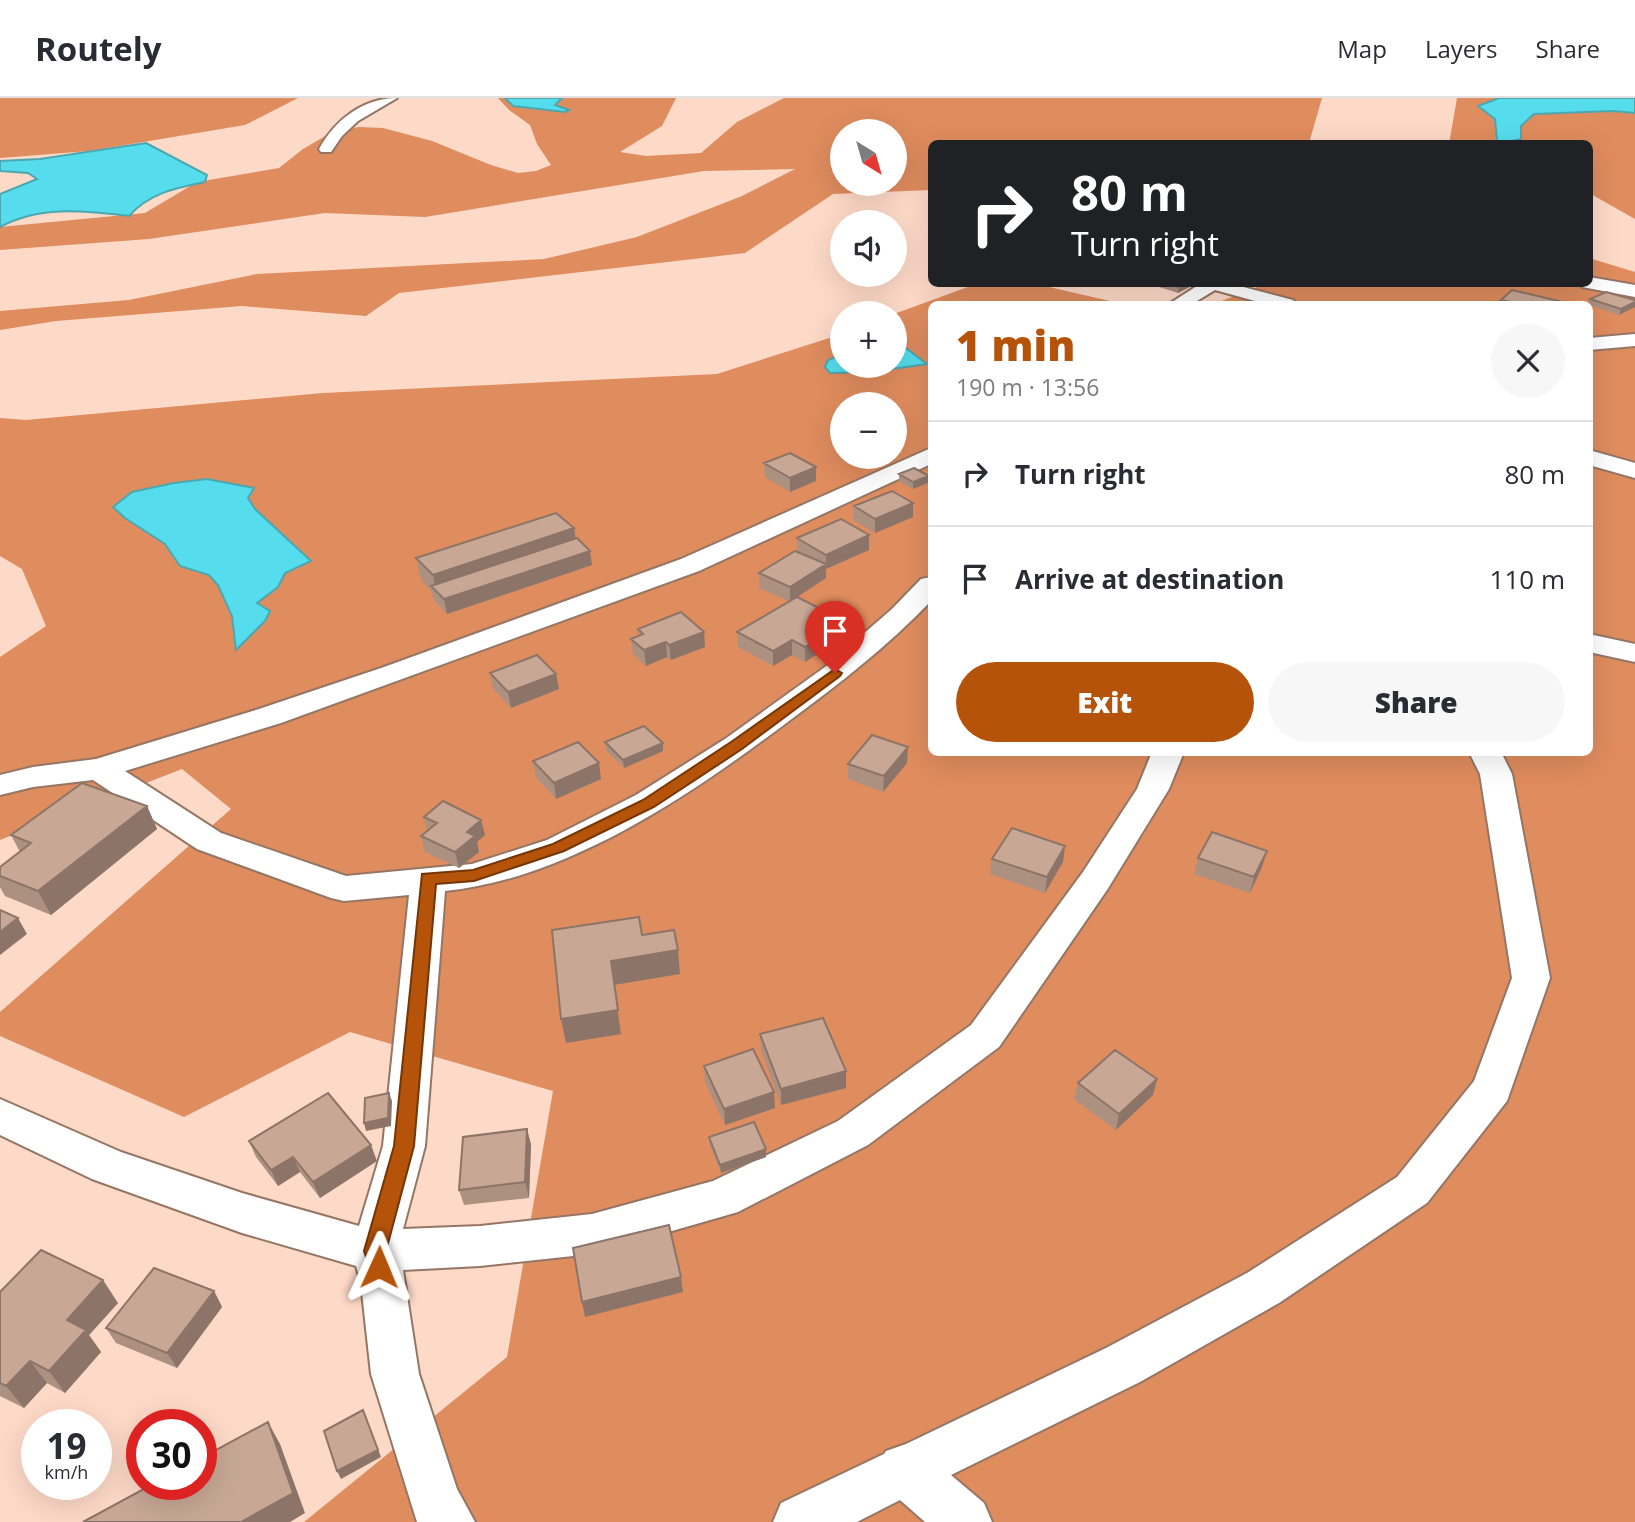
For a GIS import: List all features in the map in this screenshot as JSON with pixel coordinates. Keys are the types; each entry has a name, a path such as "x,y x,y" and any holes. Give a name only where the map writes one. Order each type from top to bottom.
{"street":[{"path":"326,149 331,136 365,111 390,98"},
{"path":"1593,284 1635,291"},
{"path":"1184,301 1208,287"},
{"path":"1224,287 1275,301"},
{"path":"1593,344 1635,340"},
{"path":"0,785 33,777 99,769 295,707 690,565 928,456"},
{"path":"1593,458 1635,471"},
{"path":"99,769 209,841 344,889 428,878 474,876 559,848 648,803 736,746 835,673 902,615 928,588"},
{"path":"1593,644 1635,653"},
{"path":"0,1116 107,1166 242,1213 375,1251 480,1246 592,1234 722,1198 853,1133 985,1036 1095,881 1153,789 1166,756"},
{"path":"800,1522 904,1469 1123,1365 1263,1288 1412,1190 1492,1089 1531,978 1496,774 1487,756"},
{"path":"428,878 404,1146 375,1251 384,1283 395,1374 435,1503 449,1522"},
{"path":"904,1469 965,1522"}],"shaded area":[{"path":"0,98 298,98 245,125 89,151 0,158"},
{"path":"498,98 676,98 662,126 620,152 646,156 701,153 737,122 784,98 1322,98 1310,140 928,140 928,190 907,191 907,119 830,119 830,196 745,253 399,293 366,316 242,306 56,321 0,330 0,311 129,300 257,274 544,259 637,237 742,196 795,169 704,171 425,217 325,213 149,239 0,250 0,227 145,213 197,182 279,168 303,149 334,131 359,127 383,128 432,141 518,173 536,171 551,165 537,144 530,125"},
{"path":"1457,98 1499,98 1479,106 1495,119 1498,140 1450,140"},
{"path":"1613,111 1635,113 1635,219 1593,195 1593,140 1519,140 1521,126 1533,114"},
{"path":"1593,259 1635,272 1635,1522 304,1522 507,1357 553,1091 350,1032 184,1117 0,1036 0,1012 231,809 182,769 0,840 0,657 46,626 22,569 0,556 0,418 26,420 323,393 717,374 830,338 830,378 907,378 907,309 928,302 928,756 1593,756 1593,301 1222,301 1257,287 1593,287"},
{"path":"968,287 1049,287 1110,301 930,301"}],"water":[{"path":"505,98 562,98 555,105 569,110 565,112 513,106"},
{"path":"1499,98 1635,98 1635,113 1613,111 1534,114 1521,126 1521,139 1516,140 1497,140 1495,119 1478,106"},
{"path":"146,143 207,175 205,182 173,189 154,197 129,216 63,211 31,215 0,227 0,194 37,179 28,173 0,171 0,161 40,159"},
{"path":"907,349 927,364 907,367"},
{"path":"830,359 830,373 825,367"},
{"path":"207,479 254,488 248,498 255,509 311,561 285,573 278,587 257,603 270,611 265,621 236,650 232,616 218,585 209,575 180,566 165,544 113,507 132,492"}],"building":[{"path":"1512,290 1559,301 1506,301 1501,300"},
{"path":"1606,292 1635,302 1621,309 1590,299"},
{"path":"790,453 816,467 790,478 764,463"},
{"path":"914,468 928,476 913,482 899,474"},
{"path":"892,491 913,503 875,519 854,506"},
{"path":"556,513 574,528 433,575 416,558"},
{"path":"841,519 869,535 826,555 797,538"},
{"path":"577,538 590,551 444,599 431,586"},
{"path":"795,551 826,564 790,587 759,573"},
{"path":"797,597 833,615 817,625 830,631 805,647 792,640 773,651 737,632"},
{"path":"681,612 704,632 669,645 666,642 644,650 631,639 643,634 638,629"},
{"path":"537,655 556,674 508,692 490,673"},
{"path":"644,726 663,743 623,760 605,742"},
{"path":"872,735 908,747 884,776 848,764"},
{"path":"578,742 599,763 554,783 533,761"},
{"path":"82,783 147,806 38,891 0,876 0,867 31,843 11,835"},
{"path":"443,801 481,820 467,832 475,836 455,852 421,836 437,823 424,817"},
{"path":"1012,828 1065,846 1047,877 992,859"},
{"path":"1212,832 1267,851 1254,877 1198,858"},
{"path":"0,910 18,918 0,932"},
{"path":"639,917 642,935 674,930 678,950 611,961 618,1010 561,1019 552,930"},
{"path":"823,1018 846,1071 781,1089 760,1034"},
{"path":"753,1049 774,1092 724,1109 704,1066"},
{"path":"1115,1050 1157,1079 1119,1114 1078,1083"},
{"path":"328,1093 371,1145 313,1182 293,1157 271,1170 249,1141"},
{"path":"389,1093 388,1118 364,1123 365,1098"},
{"path":"754,1122 766,1149 720,1165 709,1137"},
{"path":"527,1129 525,1182 459,1190 463,1137"},
{"path":"669,1225 681,1277 582,1302 573,1248"},
{"path":"41,1250 103,1280 67,1320 86,1330 49,1371 30,1361 6,1386 0,1383 0,1292"},
{"path":"154,1268 214,1291 167,1353 106,1328"},
{"path":"363,1410 378,1450 337,1471 324,1431"},
{"path":"268,1422 293,1493 241,1522 83,1522 126,1499 217,1500 217,1449"}],"route":[{"path":"379,1267 375,1251 404,1146 428,878 474,876 559,848 648,803 736,746 835,673"}]}
